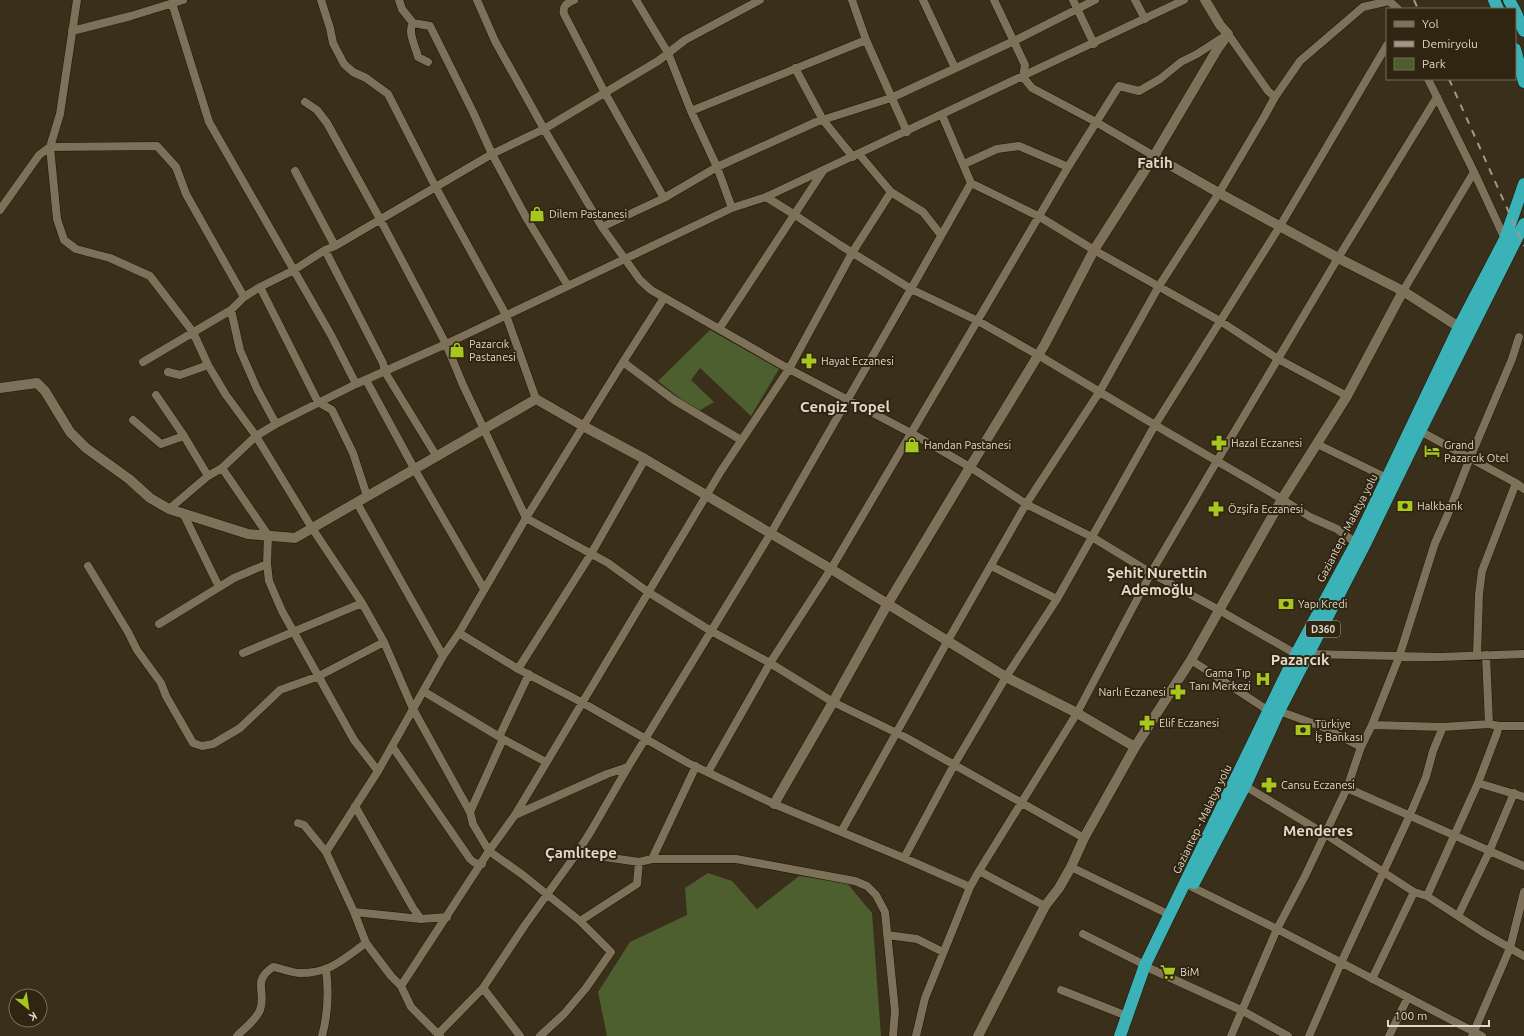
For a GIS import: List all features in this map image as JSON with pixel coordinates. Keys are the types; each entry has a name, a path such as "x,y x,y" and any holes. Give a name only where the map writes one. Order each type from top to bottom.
{"highway":[{"path":"1516,14 1524,31"},
{"path":"1516,53 1524,82"},
{"name":"Gaziantep - Malatya yolu","path":"1128,1036 1148,967 1245,786 1296,654 1356,543 1459,326 1505,239 1524,184"},
{"name":"Gaziantep - Malatya yolu","path":"1120,1036 1170,914 1274,711 1310,654 1524,224"}],"street":[{"path":"77,0 60,114 50,147 57,219 64,240 76,249 110,258 150,276 193,332 208,365 226,395 256,436 312,528 362,603 384,642 413,708 470,812 473,824 489,851 523,874 580,921 611,952 586,988 564,1014 540,1036"},
{"path":"72,31 182,0"},
{"path":"321,0 333,43 344,64 353,72 366,78 388,94 506,315 536,399 645,459 831,568 887,605 1006,677 1077,713 1135,747"},
{"path":"399,0 402,9 413,23 430,26 473,112 492,154 527,219 568,286"},
{"path":"477,0 495,41 544,129 602,227 640,280 651,290 788,369 911,433 970,466 1026,504 1092,537 1151,573 1296,654"},
{"path":"574,0 567,3 563,10 564,14 605,93 664,198"},
{"path":"636,0 668,53 691,111 717,167 732,208"},
{"path":"143,362 231,310 244,297 260,287 294,270 324,250 335,246 492,154 544,129 605,93 668,53 685,40 746,3 760,0"},
{"path":"852,0 866,40 907,132"},
{"path":"923,0 955,68"},
{"path":"994,0 1025,65 1023,77 1032,88 1096,122 1219,193 1338,258 1403,291 1459,326"},
{"path":"1073,0 1094,44"},
{"path":"602,227 664,198 717,167 823,120 892,98 1014,41 1095,0"},
{"path":"1135,0 1145,19"},
{"path":"169,509 208,476 222,468 256,436 318,402 446,344 732,208 766,198 1094,44 1184,0"},
{"path":"1205,0 1220,25 1268,91 1275,97"},
{"path":"841,832 1026,504 1100,391 1159,286 1219,193 1275,97 1300,61 1361,4 1389,1 1397,8"},
{"path":"172,3 209,122 331,335 356,384"},
{"path":"413,23 410,27 411,34 418,57 428,62"},
{"path":"708,772 770,663 831,568 1040,217 1068,167 1118,86 1138,91 1160,79 1181,62 1197,54 1228,34"},
{"path":"774,804 834,702 887,605 1038,355 1094,250 1154,156 1218,48 1228,34"},
{"path":"691,111 866,40"},
{"path":"904,858 954,765 1006,677 1056,599 1154,425 1280,226 1386,47"},
{"path":"795,68 823,120 891,192 924,212 941,235"},
{"path":"1428,80 1505,239"},
{"path":"916,1036 924,998 970,887 1077,713 1151,573 1217,461 1338,258 1437,97"},
{"path":"305,102 317,110 327,123 380,219 446,344 463,385 526,518 608,563 648,592 711,631 770,663 834,702 896,733 1084,838"},
{"path":"942,115 971,183 1040,217 1094,250 1220,321 1278,359 1348,396"},
{"path":"0,210 39,155 50,147 158,146 176,167 186,194 244,297"},
{"path":"964,164 997,149 1019,146 1068,167"},
{"path":"719,329 824,170"},
{"path":"295,171 335,246"},
{"path":"978,1036 1045,906 1059,888 1071,867 1084,838 1135,747 1191,660 1282,499 1348,396 1403,291 1474,172"},
{"path":"298,823 304,825 326,852 354,912 366,943 391,976 401,986 411,1007 439,1035 483,988 546,893 577,853 770,533 848,400 971,183"},
{"path":"401,986 482,864 489,851 515,815 706,496 788,369 852,252 891,192"},
{"path":"766,198 911,289 978,321 1038,355 1310,517 1337,529 1356,543"},
{"path":"324,250 383,363 385,372 437,457"},
{"path":"260,287 318,402 332,410 353,453 367,496"},
{"path":"326,852 378,771 443,656 459,633 526,518 664,298"},
{"path":"231,310 240,350 257,388 276,424"},
{"path":"1231,1036 1277,929 1305,876 1347,788 1361,747 1372,725 1399,657 1435,543 1512,359 1519,337"},
{"path":"623,362 674,400 741,440"},
{"path":"168,372 180,375 208,365"},
{"path":"366,380 415,470 484,589"},
{"path":"0,388 37,383 45,391 70,432 86,448 130,479 150,498 169,509 183,512 248,534 295,538 536,399"},
{"path":"156,395 184,436 208,476"},
{"path":"133,420 161,444 184,436"},
{"path":"1420,432 1516,483 1524,489"},
{"path":"1317,444 1386,478"},
{"path":"518,669 591,554 645,459"},
{"path":"222,468 268,535 267,564 269,581 282,612 354,740 378,771"},
{"path":"1477,656 1479,594 1482,571 1516,483"},
{"path":"357,503 443,656"},
{"path":"183,512 219,587"},
{"path":"159,624 234,578 267,564"},
{"path":"88,566 128,632 137,650 161,683 166,696 193,743 202,746 213,744 240,728 280,690 319,676 384,642"},
{"path":"991,566 1056,599"},
{"path":"243,653 362,603"},
{"path":"459,633 518,669 708,772 774,804 970,887"},
{"path":"1310,654 1399,657 1524,654"},
{"path":"1486,655 1488,724"},
{"path":"1191,660 1274,711 1323,727 1361,747"},
{"path":"470,812 529,674"},
{"path":"423,691 501,738 546,762"},
{"path":"1372,725 1443,727 1488,724 1499,726 1524,726"},
{"path":"1427,896 1478,783 1499,726"},
{"path":"1309,1036 1340,963 1409,816 1426,776 1433,751 1443,727"},
{"path":"392,746 470,859 475,864 482,864"},
{"path":"652,859 696,766"},
{"path":"515,815 607,774 628,767"},
{"path":"1478,783 1524,797"},
{"path":"1245,786 1325,834 1414,892 1427,896 1484,933 1524,956"},
{"path":"1347,788 1489,852 1524,866"},
{"path":"1458,916 1489,852 1514,793"},
{"path":"355,806 413,908 421,919"},
{"path":"577,853 638,862 652,859 736,859 855,881 867,886 876,895 885,912 895,1011 892,1036"},
{"path":"580,921 637,884 638,862"},
{"path":"1071,867 1170,914"},
{"path":"979,871 1045,906"},
{"path":"1192,887 1408,997 1473,1034 1482,1036"},
{"path":"1372,979 1414,892"},
{"path":"1473,1034 1510,948 1524,892"},
{"path":"354,912 421,919 447,917"},
{"path":"1083,934 1148,967 1242,1011 1288,1036"},
{"path":"887,935 918,939 943,952"},
{"path":"237,1036 257,1015 261,1008 261,980 264,973 273,967 300,973 326,970 366,943"},
{"path":"322,1036 327,1009 328,988 326,970"},
{"path":"483,988 520,1036"},
{"path":"1061,990 1127,1016"},
{"path":"1389,1036 1408,997"}],"green space":[{"path":"710,330 779,369 751,416 700,368 691,380 714,402 697,412 658,381"},
{"path":"708,873 732,881 757,909 799,876 846,882 872,913 881,1036 607,1036 598,992 630,942 687,915 685,888"}],"railway":[{"path":"1414,0 1418,8"},
{"path":"1449,80 1524,246"}],"place":[{"name":"Dilem Pastanesi","path":"537,214"},
{"name":"Pazarcık Pastanesi","path":"457,350"},
{"name":"Hayat Eczanesi","path":"809,361"},
{"name":"Hazal Eczanesi","path":"1219,443"},
{"name":"Handan Pastanesi","path":"912,445"},
{"name":"Grand Pazarcık Otel","path":"1432,451"},
{"name":"Halkbank","path":"1405,506"},
{"name":"Özşifa Eczanesi","path":"1216,509"},
{"name":"Yapı Kredi","path":"1286,604"},
{"name":"Gama Tıp Tanı Merkezi","path":"1263,679"},
{"name":"Narlı Eczanesi","path":"1178,692"},
{"name":"Elif Eczanesi","path":"1147,723"},
{"name":"Türkiye İş Bankası","path":"1303,730"},
{"name":"Cansu Eczanesi","path":"1269,785"},
{"name":"BiM","path":"1168,972"}],"district":[{"name":"Fatih","path":"1155,162"},
{"name":"Cengiz Topel","path":"845,406"},
{"name":"Şehit Nurettin Ademoğlu","path":"1157,580"},
{"name":"Pazarcık","path":"1300,659"},
{"name":"Menderes","path":"1318,830"},
{"name":"Çamlıtepe","path":"581,852"}]}
